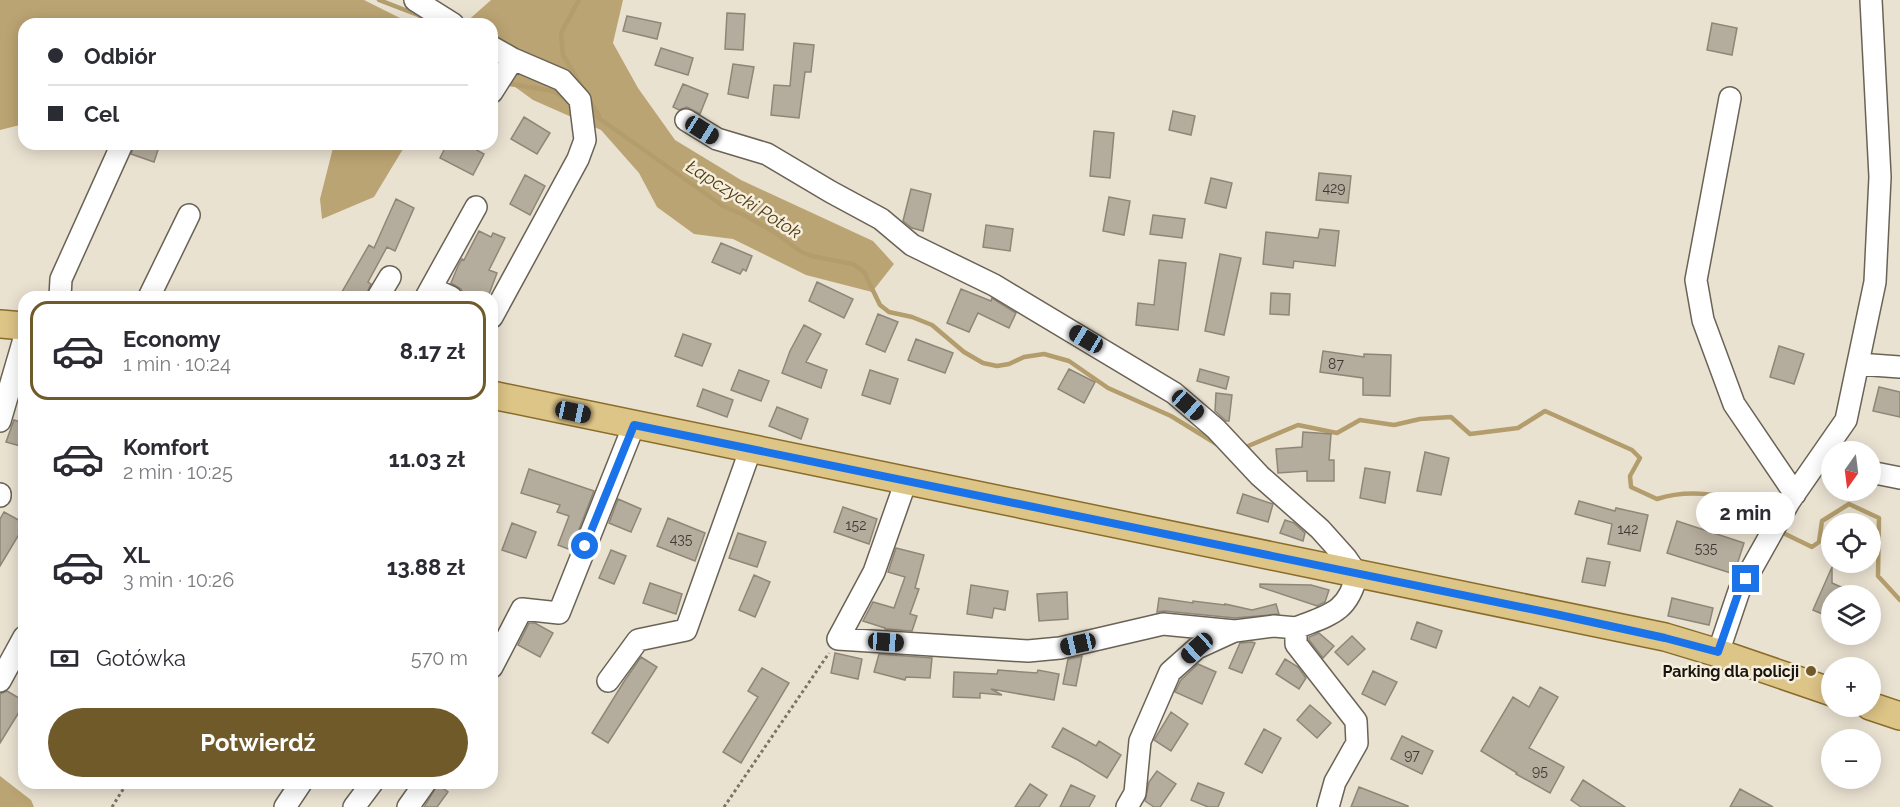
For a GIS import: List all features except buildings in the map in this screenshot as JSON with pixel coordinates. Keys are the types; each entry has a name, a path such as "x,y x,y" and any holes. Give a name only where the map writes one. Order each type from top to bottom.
{"main road":[{"path":"0,324 18,326"},
{"path":"498,396 1626,629 1718,652 1821,688"},
{"path":"1881,710 1900,716"}],"street":[{"path":"415,0 444,18"},
{"path":"1718,652 1739,591 1795,494 1846,420 1875,282 1880,177 1871,0"},
{"path":"498,50 562,80 580,100 585,140 578,159 498,305"},
{"path":"498,83 513,59"},
{"path":"1730,98 1696,280 1703,321 1734,404 1795,494"},
{"path":"686,120 717,140 766,154 881,219 912,245 994,285 1174,393 1216,429 1320,529 1357,574 1349,598 1335,613 1296,628 1274,626 1235,631 1163,624 1060,648 1028,651 838,639 874,572 906,481"},
{"path":"61,291 62,279 119,150"},
{"path":"430,291 476,207"},
{"path":"152,291 189,215"},
{"path":"381,291 390,276"},
{"path":"0,421 18,360"},
{"path":"1858,364 1900,367"},
{"path":"498,655 522,609 559,613 634,425"},
{"path":"608,681 638,640 687,630 751,448"},
{"path":"1808,475 1821,474"},
{"path":"1881,474 1900,477"},
{"path":"1296,628 1296,644 1356,721 1357,743 1335,782 1328,807"},
{"path":"1126,807 1135,793 1140,741 1170,672 1197,648 1235,631"},
{"path":"0,681 18,648"},
{"path":"285,807 297,789"},
{"path":"354,807 368,789"},
{"path":"408,807 421,789"}],"path":[{"path":"724,807 838,639"},
{"path":"112,807 123,789"}],"shaded area":[{"path":"0,0 364,0 400,18 18,18 18,126 0,130"},
{"path":"491,0 623,0 613,43 638,88 675,140 741,180 873,241 894,264 872,292 806,275 733,239 694,234 657,207 639,173 601,130 533,100 498,74 498,18 471,18"},
{"path":"332,150 402,150 374,197 322,219 320,199"},
{"path":"0,776 31,800 34,807 0,807"}],"waterway":[{"name":"Łapczycki Potok","path":"379,0 422,18"},
{"path":"579,0 561,33 563,55 584,90"},
{"name":"Łapczycki Potok","path":"504,83 553,91 567,99"},
{"path":"589,100 599,115"},
{"name":"Łapczycki Potok","path":"593,114 723,206 774,232 800,251 811,256 853,264 864,272 880,305 889,312 912,317 932,325 964,352 983,363 997,366 1009,364 1024,357 1044,354 1069,361 1108,388 1171,416 1223,448"},
{"name":"Łapczycki Potok","path":"1241,449 1298,425 1337,433 1360,420 1394,425 1420,419 1451,417 1470,434 1518,428 1545,411 1632,450 1640,458 1630,476 1631,487 1657,499 1679,494 1704,494 1740,501 1750,506 1769,526"},
{"name":"Łapczycki Potok","path":"1779,531 1812,547 1819,542 1822,521 1849,504 1879,518 1878,576 1900,600"}],"place":[{"name":"Parking dla policji","path":"1811,671"}],"route":[{"path":"585,546 634,425 1555,614 1718,652 1739,591 1746,579"}]}
